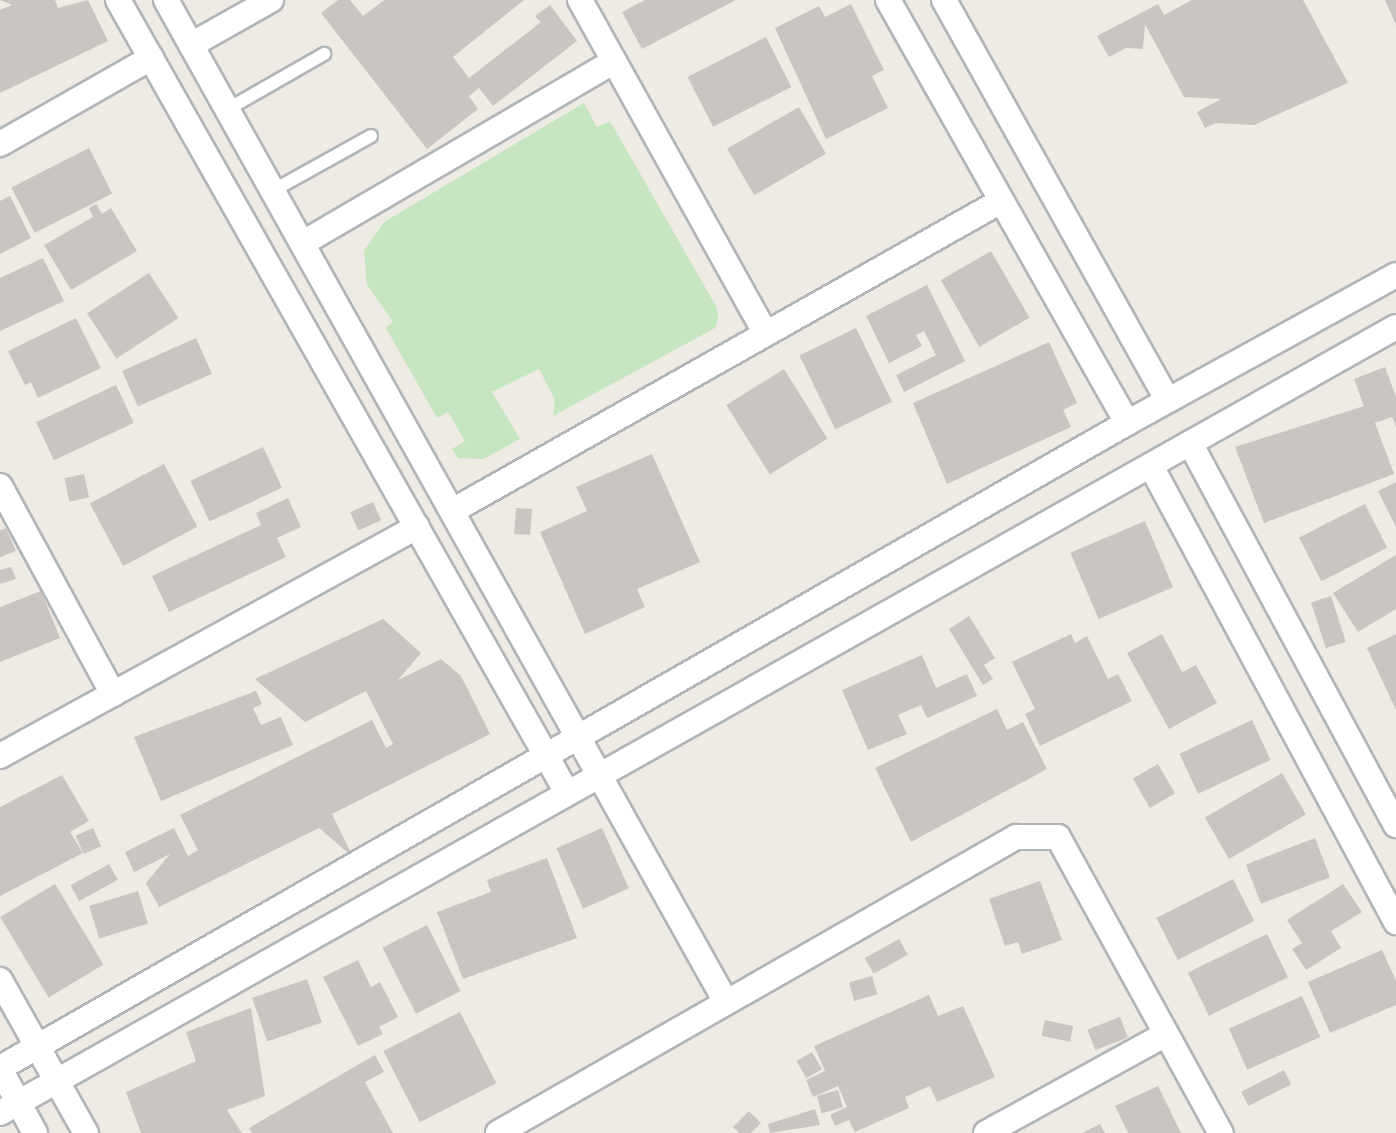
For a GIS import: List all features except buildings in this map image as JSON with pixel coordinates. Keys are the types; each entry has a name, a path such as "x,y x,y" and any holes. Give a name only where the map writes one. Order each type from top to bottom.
{"street":[{"path":"118,0 567,791"},
{"path":"166,0 581,735 726,1002"},
{"path":"191,45 271,0"},
{"path":"580,0 766,334"},
{"path":"888,0 1127,423"},
{"path":"944,0 1168,400"},
{"path":"0,144 151,58"},
{"path":"303,243 614,61"},
{"path":"454,510 1001,201"},
{"path":"35,1133 10,1108 0,1069 1127,423 1396,275"},
{"path":"10,1108 600,772 1396,327"},
{"path":"1190,443 1396,825"},
{"path":"1151,466 1396,922"},
{"path":"0,486 113,694"},
{"path":"0,756 417,527"},
{"path":"498,1133 1016,837 1058,837 1221,1133"},
{"path":"0,980 86,1133"},
{"path":"986,1133 1166,1034"}],"lane":[{"path":"228,109 324,54"},
{"path":"274,190 371,136"}],"green space":[{"path":"584,103 597,127 610,121 717,308 718,320 715,328 553,416 555,400 539,369 492,392 520,439 483,459 458,458 452,449 465,441 448,412 437,418 386,328 393,322 367,285 364,251 384,222"}]}
